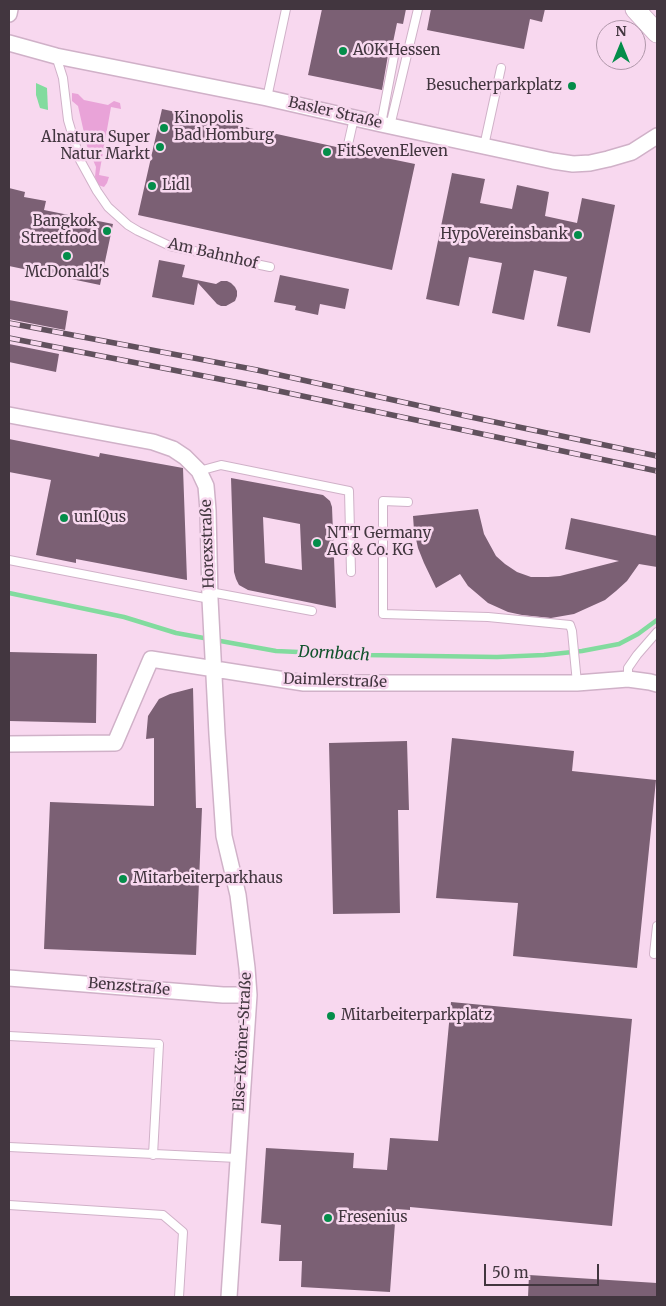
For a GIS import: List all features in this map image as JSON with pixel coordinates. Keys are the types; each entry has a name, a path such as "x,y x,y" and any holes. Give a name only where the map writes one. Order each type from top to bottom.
{"street":[{"path":"9,14 10,9"},
{"path":"635,9 657,33"},
{"name":"Basler Straße","path":"9,43 56,56 267,98 573,164 590,163 632,152 657,136"},
{"name":"Horexstraße","path":"9,415 153,442 173,449 185,457 199,471 206,486 208,510 211,618 215,670"},
{"name":"Daimlerstraße","path":"9,744 115,743 151,659 304,683 577,683 628,679 657,684"},
{"name":"Else-Kröner-Straße","path":"215,670 224,836 238,895 247,968 248,995 229,1297"},
{"name":"Benzstraße","path":"9,978 223,995 248,995"}],"lane":[{"path":"267,98 286,9"},
{"path":"386,125 418,9"},
{"name":"Am Bahnhof","path":"56,56 62,72 68,120 80,160 108,207 128,225 170,246 270,267"},
{"path":"386,125 394,56"},
{"path":"484,146 500,68"},
{"path":"347,149 354,118"},
{"path":"199,471 221,465 349,490 350,572"},
{"path":"408,502 383,501 383,614 488,617 570,625 574,645 577,683"},
{"path":"9,560 312,611"},
{"path":"628,679 628,668 636,655 657,632"},
{"path":"654,954 657,926"},
{"path":"9,1036 158,1044 153,1155"},
{"path":"9,1147 237,1158"},
{"path":"9,1205 164,1215 183,1232 179,1297"}],"shaded area":[{"path":"36,83 47,88 48,110 40,108 36,95"},
{"path":"72,93 78,94 84,100 108,105 114,101 120,103 121,109 111,107 99,175 109,177 104,187 98,185 95,177 96,167 87,146 78,106 72,101"}],"building":[{"path":"322,9 406,9 403,24 397,23 391,52 388,55 382,90 308,75"},
{"path":"431,9 545,9 542,22 530,19 524,49 427,30"},
{"path":"162,109 341,148 346,155 352,151 415,164 392,270 138,215"},
{"path":"452,173 485,179 480,203 512,209 517,185 549,192 545,216 577,223 582,198 615,205 590,333 557,326 567,277 534,270 524,320 492,313 502,263 469,257 459,306 426,299"},
{"path":"9,188 25,192 24,197 46,201 44,210 113,224 100,285 9,266"},
{"path":"159,260 185,265 182,277 216,284 221,281 231,283 237,291 235,301 226,306 221,306 198,283 194,305 152,297"},
{"path":"280,275 349,289 345,309 320,304 318,315 295,310 296,306 274,302"},
{"path":"9,300 68,311 65,330 9,319"},
{"path":"9,344 59,354 56,372 9,362"},
{"path":"9,439 99,457 100,453 183,468 187,580 76,559 76,563 36,555 51,480 9,472"},
{"name":"NTT Germany AG & Co. KG","path":"231,478 323,495 330,501 332,507 336,608 248,590 239,585 234,572","holes":["263,517 300,524 302,570 265,563"]},
{"path":"478,509 484,534 496,556 517,572 531,577 560,576 619,561 565,549 571,518 657,536 657,567 639,564 627,581 605,600 574,614 551,618 508,612 488,603 468,586 460,574 436,588 418,548 413,516"},
{"path":"9,652 97,654 96,723 9,721"},
{"name":"Mitarbeiterparkhaus","path":"193,688 196,808 202,808 196,955 44,949 50,802 154,806 154,738 146,739 148,716 159,699"},
{"path":"452,738 574,751 572,771 656,780 637,968 513,956 518,903 436,898"},
{"path":"407,741 409,810 398,810 400,913 333,914 329,743"},
{"path":"451,1002 632,1019 612,1226 410,1207 410,1210 396,1209 390,1292 301,1287 302,1261 279,1261 281,1225 261,1223 266,1148 354,1153 353,1168 387,1170 390,1138 438,1141"},
{"path":"529,1275 657,1283 657,1297 528,1297"}],"waterway":[{"name":"Dornbach","path":"9,593 124,617 176,633 276,651 364,655 497,657 582,651 619,644 638,634 657,620"}],"railway":[{"path":"9,323 257,370 657,456"},
{"path":"9,338 255,386 657,471"}],"place":[{"name":"AOK Hessen","path":"343,51"},
{"name":"Besucherparkplatz","path":"572,86"},
{"name":"Kinopolis Bad Homburg","path":"164,128"},
{"name":"Alnatura Super Natur Markt","path":"160,147"},
{"name":"FitSevenEleven","path":"327,152"},
{"name":"Lidl","path":"152,186"},
{"name":"Bangkok Streetfood","path":"107,231"},
{"name":"HypoVereinsbank","path":"578,235"},
{"name":"McDonald's","path":"67,256"},
{"name":"unIQus","path":"64,518"},
{"name":"NTT Germany AG & Co. KG","path":"317,543"},
{"name":"Mitarbeiterparkhaus","path":"123,879"},
{"name":"Mitarbeiterparkplatz","path":"331,1016"},
{"name":"Fresenius","path":"328,1218"}]}
